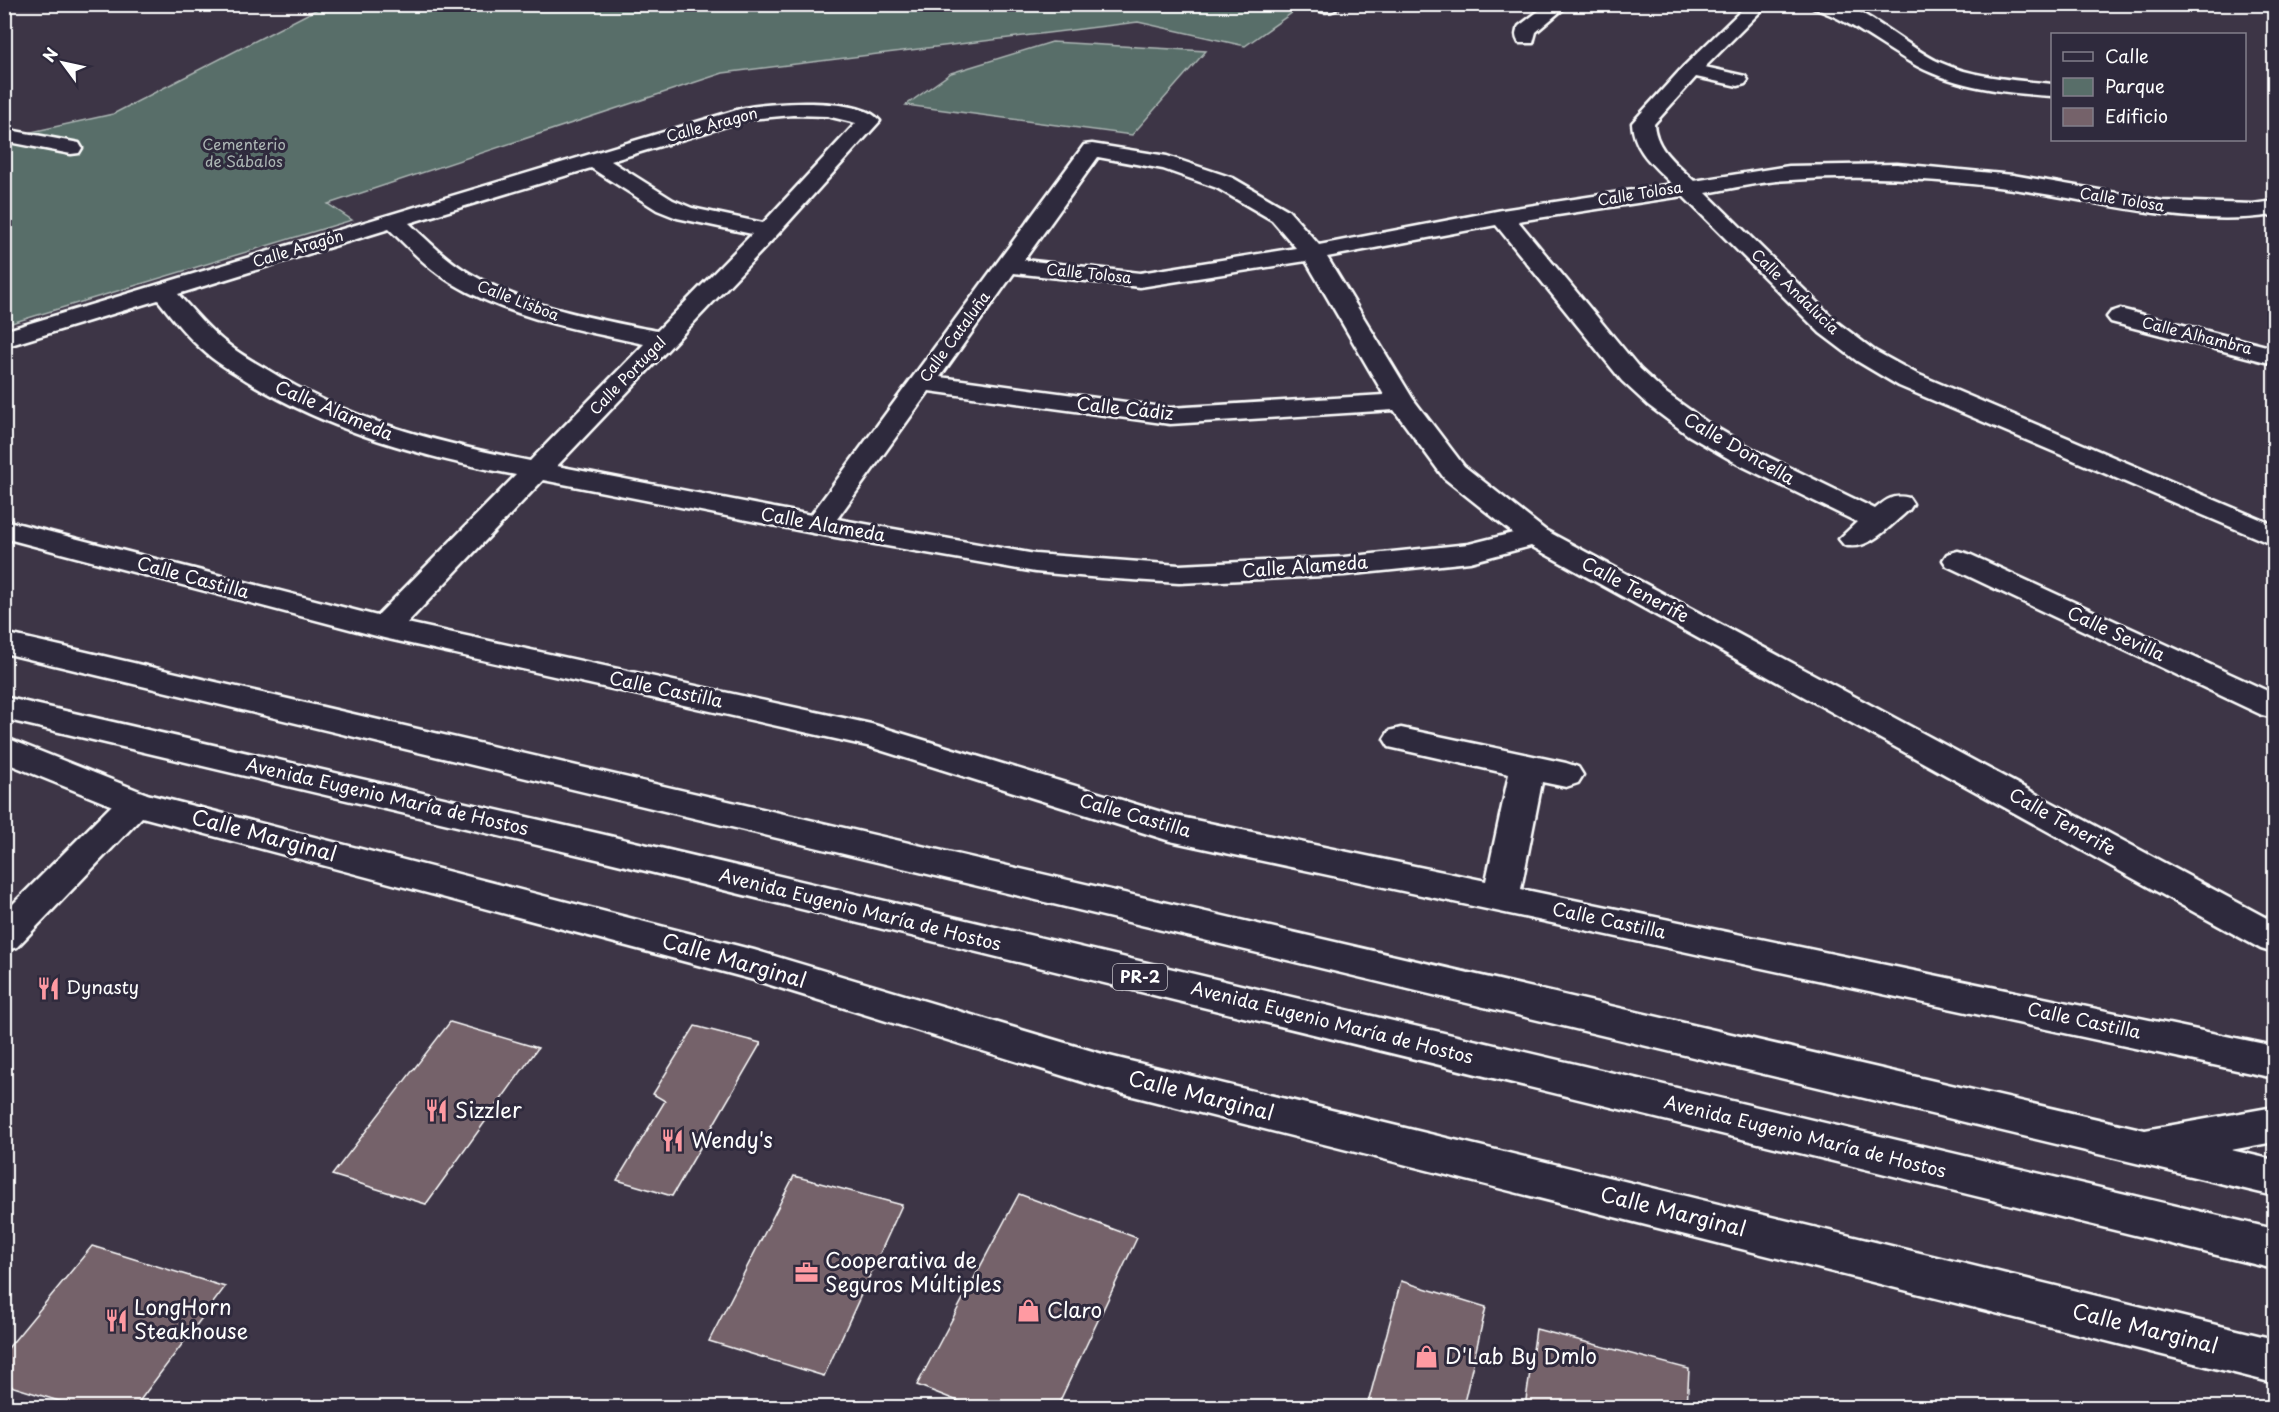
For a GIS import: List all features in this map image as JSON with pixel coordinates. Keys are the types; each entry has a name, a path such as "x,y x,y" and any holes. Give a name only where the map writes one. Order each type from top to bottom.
{"main road":[{"path":"1526,39 1526,30 1560,4"},
{"name":"Calle Andalucía","path":"1759,4 1691,70 1643,123 1644,136 1650,150 1685,187 1829,328 1866,356 1908,380 2274,535"},
{"path":"1820,4 1839,9 1932,66 1988,84 2051,90"},
{"path":"1691,70 1738,80"},
{"name":"Calle Aragon","path":"592,159 747,113 802,108 859,114 869,121"},
{"name":"Calle Portugal","path":"384,628 768,231 869,121"},
{"path":"4,135 71,148"},
{"name":"Calle Tenerife","path":"1092,150 1167,163 1226,183 1280,215 1313,253 1401,402 1454,472 1535,536 2274,939"},
{"name":"Calle Cataluña","path":"819,525 1092,150"},
{"path":"592,159 665,206 685,213 768,231"},
{"name":"Calle Aragón","path":"4,339 592,159"},
{"name":"Calle Tolosa","path":"1008,265 1140,280 1313,253 1502,216 1789,173 1897,171 2013,182 2163,208 2264,210"},
{"path":"2264,210 2274,230"},
{"name":"Calle Doncella","path":"1502,216 1631,375 1657,399 1698,429 1748,458 1888,513 1854,539"},
{"name":"Calle Lisboa","path":"394,221 441,265 462,279 494,294 573,321 663,340"},
{"name":"Calle Alameda","path":"162,290 208,342 276,388 315,408 357,425 410,443 535,471 819,525 1035,563 1179,574 1344,566 1424,558 1470,553 1535,536"},
{"name":"Calle Alhambra","path":"2120,316 2274,356"},
{"name":"Calle Cádiz","path":"922,382 1170,416 1401,402"},
{"name":"Calle Castilla","path":"4,529 384,628 871,735 1170,828 2274,1062"},
{"name":"Calle Sevilla","path":"1957,561 2274,707"},
{"path":"4,643 2274,1178"},
{"name":"Avenida Eugenio María de Hostos","path":"4,708 601,847 2274,1250"},
{"path":"1401,739 1566,775"},
{"name":"Calle Marginal","path":"4,748 135,802 753,965 1109,1073 2274,1361"},
{"path":"1501,898 1528,767"},
{"path":"4,937 135,802"},
{"path":"2140,1146 2274,1125"}],"green space":[{"name":"Cementerio de Sábalos","path":"325,5 1303,5 1245,46 1138,22 723,73 328,204 352,220 5,325 4,138 113,114"},
{"path":"1052,42 1206,51 1132,135 906,105 951,73"}],"building":[{"name":"Sizzler","path":"450,1022 538,1048 426,1204 332,1175"},
{"name":"Wendy's","path":"695,1026 761,1043 672,1196 617,1180 665,1101 653,1094"},
{"name":"Cooperativa de Seguros Múltiples","path":"794,1176 902,1205 824,1376 709,1341"},
{"name":"Claro","path":"1019,1194 1137,1238 1057,1407 973,1407 917,1385"},
{"name":"LongHorn Steakhouse","path":"92,1246 225,1287 135,1407 78,1407 4,1384 4,1353"},
{"name":"D'Lab By Dmlo","path":"1401,1281 1486,1307 1463,1407 1367,1407"},
{"path":"1536,1329 1689,1369 1687,1407 1525,1407"}],"place":[{"name":"Dynasty","path":"48,988"},
{"name":"Sizzler","path":"437,1111"},
{"name":"Wendy's","path":"673,1141"},
{"name":"Cooperativa de Seguros Múltiples","path":"807,1273"},
{"name":"Claro","path":"1029,1311"},
{"name":"LongHorn Steakhouse","path":"116,1320"},
{"name":"D'Lab By Dmlo","path":"1427,1357"}]}
